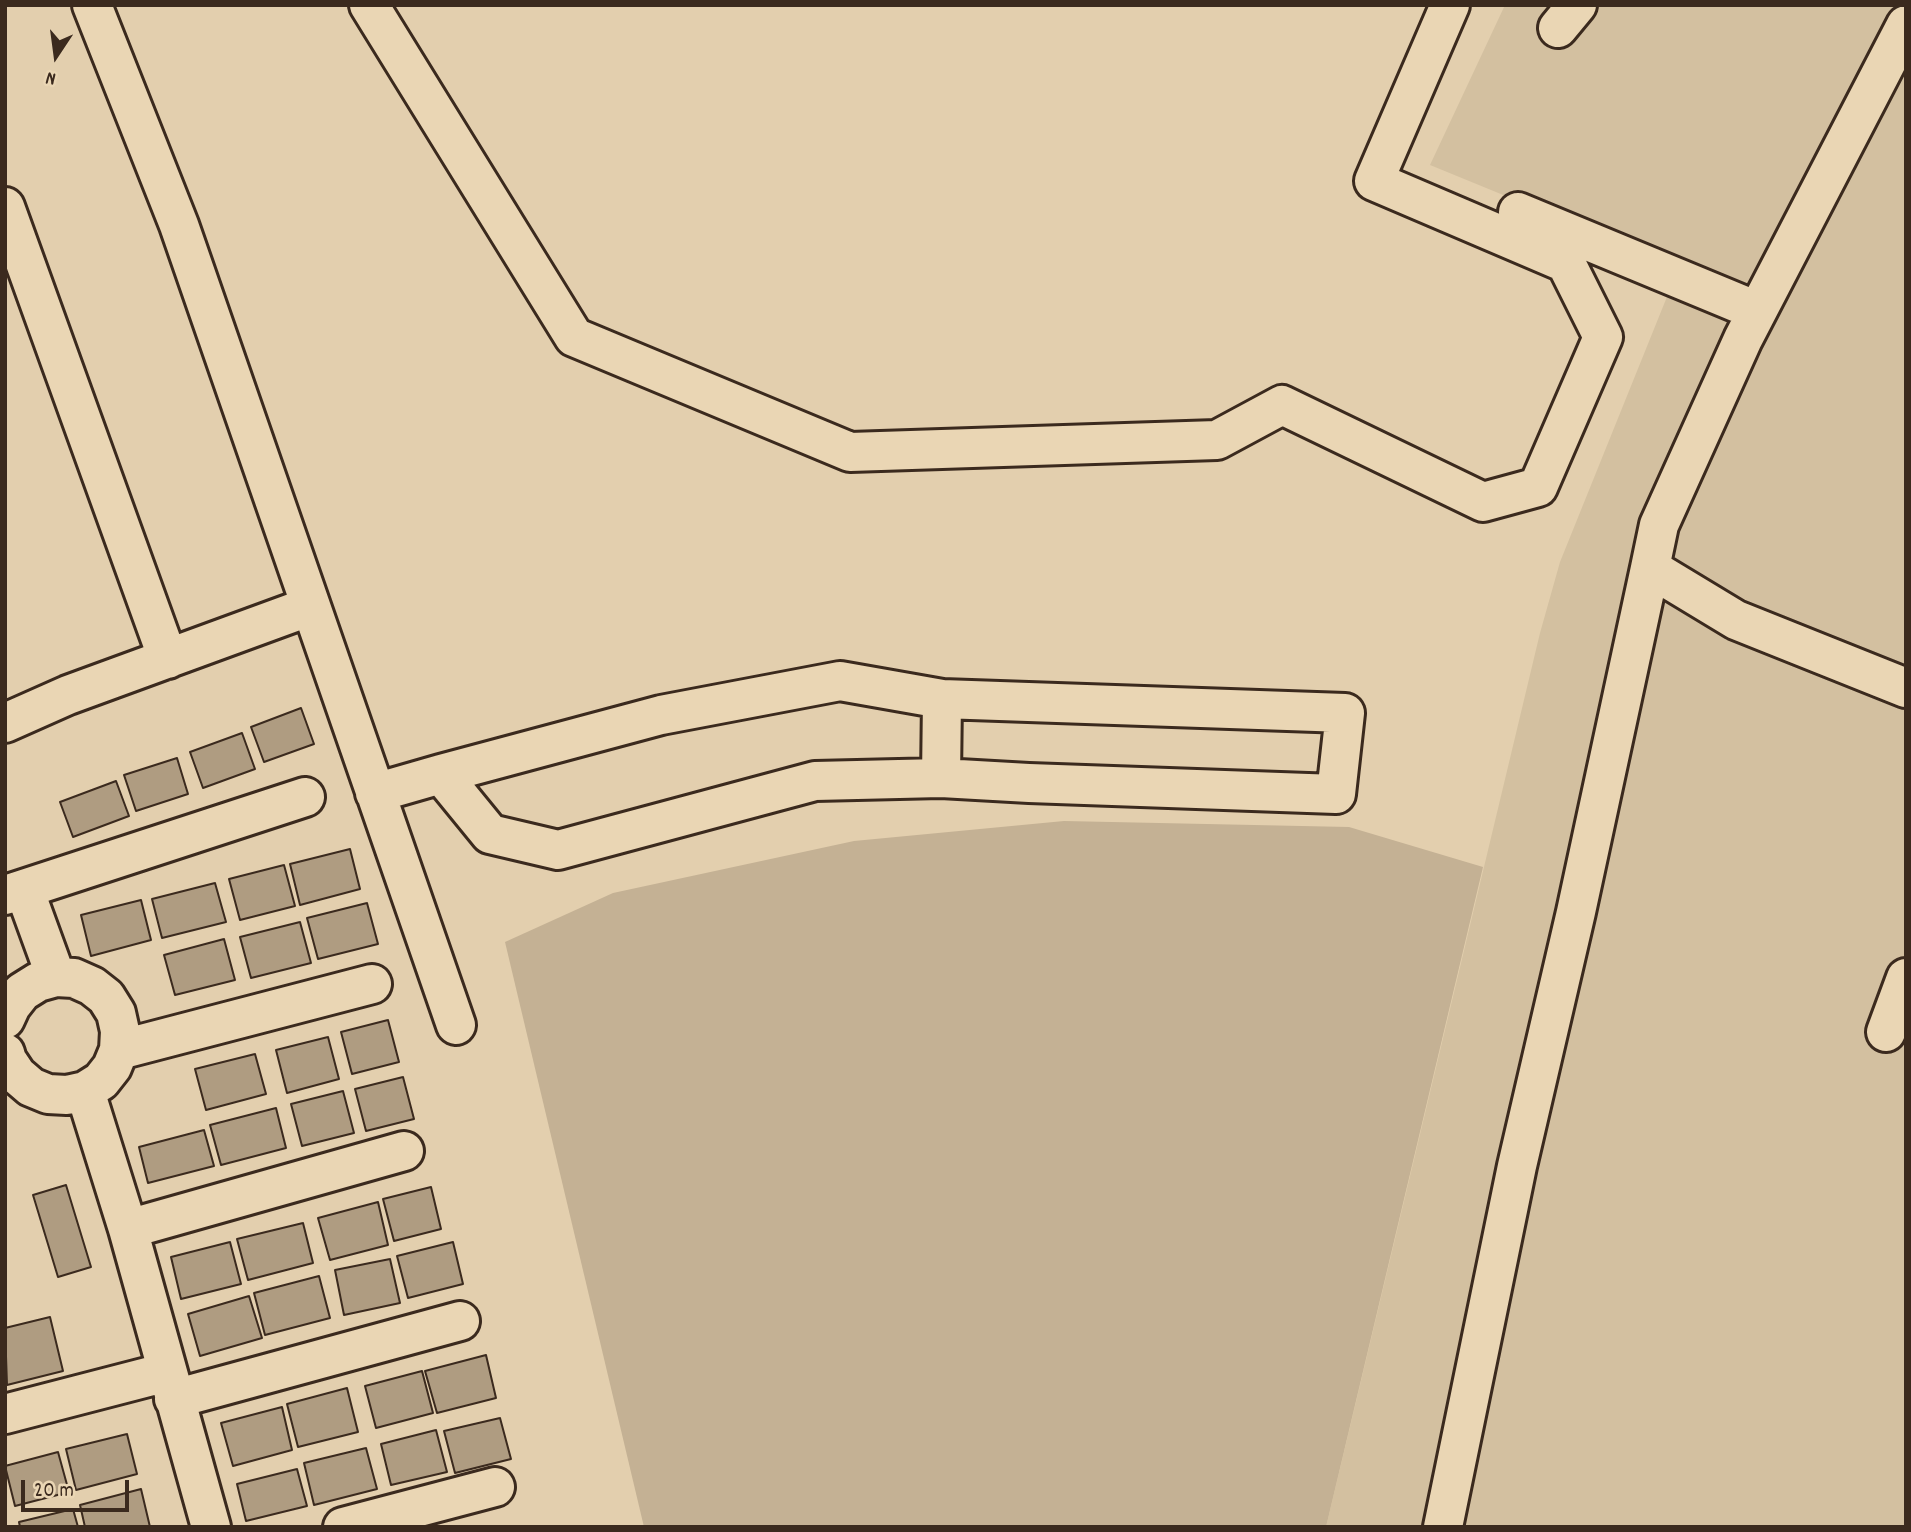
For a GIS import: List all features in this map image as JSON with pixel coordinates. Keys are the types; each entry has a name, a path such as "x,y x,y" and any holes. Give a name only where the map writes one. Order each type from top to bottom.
{"street":[{"path":"92,5 179,225 456,1025"},
{"path":"369,5 574,337 850,452 1217,440 1282,405 1483,502 1538,487 1603,337 1566,263 1374,181 1450,5"},
{"path":"1443,1527 1517,1166 1579,899 1659,525 1757,311 1906,25"},
{"path":"5,207 168,659"},
{"path":"1518,212 1757,311"},
{"path":"1650,568 1736,620 1906,688"},
{"path":"5,723 68,695 311,606"},
{"path":"375,793 441,774 661,715 840,681 942,699 1345,713 1336,794 941,778 815,781 558,850 490,834 441,774"},
{"path":"941,778 942,699"},
{"path":"56,977 15,892 304,797"},
{"path":"5,1019 22,992 38,982 56,977 75,978 92,986 106,998 116,1013 120,1031 119,1049 112,1066 101,1081 85,1091 67,1095 18,1090 17,1075 5,1053"},
{"path":"1886,1032 1906,978"},
{"path":"119,1049 372,984"},
{"path":"85,1091 128,1229 211,1527"},
{"path":"128,1229 404,1151"},
{"path":"5,1414 171,1385 460,1321"},
{"path":"343,1527 495,1487"}],"shaded area":[{"path":"1505,5 1906,5 1906,1527 1326,1527 1540,633 1560,562 1679,267 1430,165"},
{"path":"1064,821 1349,827 1483,867 1326,1527 644,1527 505,942 613,893 854,841"}],"building":[{"path":"301,708 314,744 264,762 251,727"},
{"path":"242,733 255,769 203,788 190,752"},
{"path":"177,758 188,794 136,811 124,775"},
{"path":"116,781 129,816 73,837 60,802"},
{"path":"350,849 360,889 300,905 290,864"},
{"path":"284,865 295,906 240,920 229,879"},
{"path":"215,883 226,922 162,938 152,899"},
{"path":"141,900 151,940 91,956 81,915"},
{"path":"367,903 378,944 318,959 307,918"},
{"path":"300,922 311,963 251,978 240,937"},
{"path":"224,939 235,980 175,995 164,955"},
{"path":"388,1020 399,1062 352,1074 341,1032"},
{"path":"328,1037 339,1079 287,1093 276,1050"},
{"path":"255,1054 266,1094 206,1110 195,1069"},
{"path":"403,1077 414,1119 366,1131 355,1089"},
{"path":"343,1091 354,1133 302,1146 291,1104"},
{"path":"276,1108 286,1148 221,1165 210,1125"},
{"path":"204,1130 214,1166 148,1183 139,1147"},
{"path":"66,1185 91,1267 58,1277 33,1195"},
{"path":"431,1187 441,1229 394,1241 383,1199"},
{"path":"378,1202 388,1245 330,1260 318,1218"},
{"path":"303,1223 313,1263 248,1280 237,1239"},
{"path":"230,1242 241,1284 181,1299 171,1257"},
{"path":"453,1242 463,1284 408,1298 397,1256"},
{"path":"390,1259 400,1303 344,1315 335,1270"},
{"path":"319,1276 330,1318 265,1335 254,1293"},
{"path":"249,1296 262,1338 200,1356 188,1314"},
{"path":"50,1317 63,1371 7,1385 5,1328"},
{"path":"486,1355 496,1398 437,1413 425,1371"},
{"path":"422,1371 433,1413 376,1428 365,1386"},
{"path":"347,1388 358,1432 298,1447 287,1404"},
{"path":"282,1407 292,1450 233,1466 221,1423"},
{"path":"500,1418 511,1459 455,1473 444,1431"},
{"path":"436,1430 447,1472 391,1485 381,1444"},
{"path":"127,1434 137,1474 76,1490 66,1449"},
{"path":"366,1448 377,1489 314,1505 304,1463"},
{"path":"58,1452 69,1492 15,1506 5,1466"},
{"path":"297,1469 307,1506 246,1521 237,1484"},
{"path":"141,1489 150,1527 85,1527 80,1505"},
{"path":"73,1509 78,1527 20,1527 19,1522"}]}
